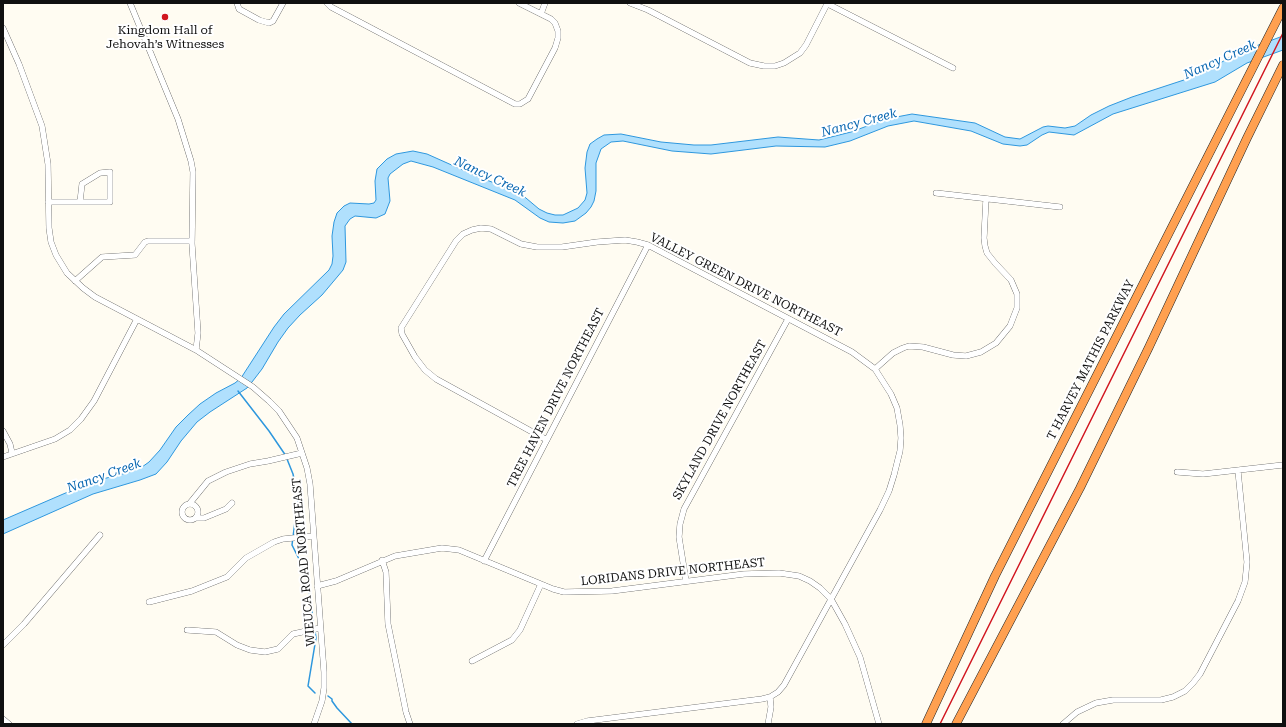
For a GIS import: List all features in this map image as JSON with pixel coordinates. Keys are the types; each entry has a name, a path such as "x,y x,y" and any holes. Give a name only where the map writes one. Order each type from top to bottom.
{"highway":[{"name":"T HARVEY MATHIS PARKWAY","path":"926,724 995,576 1283,8"},
{"path":"956,724 1080,488 1283,65"}],"street":[{"path":"130,3 178,119 189,151 193,172 192,242 198,333 196,350"},
{"path":"237,3 239,9 265,23 273,21 282,3"},
{"path":"327,3 331,7 515,104 524,102 528,99 555,48 558,38 558,31 555,23 551,19 519,3"},
{"path":"541,14 545,3"},
{"path":"630,3 648,10 750,63 764,66 775,66 784,63 800,53 806,45 826,4 953,68"},
{"name":"WIEUCA ROAD NORTHEAST","path":"3,28 19,64 42,126 48,164 49,228 51,242 61,265 75,281 95,296 196,350 253,387 279,411 296,438 307,468 310,484 319,629 322,646 324,688 322,701 314,724"},
{"path":"48,202 80,202 110,202 110,172 100,173 82,184 80,202"},
{"path":"936,193 1060,207"},
{"path":"874,369 893,354 909,346 923,347 954,355 966,356 981,352 996,343 1010,326 1017,308 1017,294 1011,280 987,253 984,238 986,199"},
{"name":"VALLEY GREEN DRIVE NORTHEAST","path":"546,440 436,379 425,370 415,358 402,334 402,328 456,241 463,234 472,230 481,228 491,229 521,244 537,248 562,247 625,240 637,242 648,246 852,352 874,369 891,394 897,408 901,438 900,451 894,475 883,504 784,685 778,692 770,697"},
{"path":"75,281 102,257 135,255 145,242 148,241 192,242"},
{"name":"TREE HAVEN DRIVE NORTHEAST","path":"484,560 648,246"},
{"path":"3,456 55,439 70,430 81,419 94,402 138,319"},
{"name":"SKYLAND DRIVE NORTHEAST","path":"686,582 679,537 680,524 684,509 788,319"},
{"path":"3,431 10,444 12,453"},
{"path":"232,503 226,509 204,518 189,520 182,515 183,507 190,503 208,481 226,472 250,464 270,461 302,453"},
{"path":"1176,472 1203,474 1283,465"},
{"path":"1063,724 1077,712 1096,703 1113,700 1160,700 1173,697 1185,691 1200,674 1238,601 1245,582 1247,562 1238,471"},
{"path":"190,503 198,507 199,513 196,518"},
{"path":"3,645 24,624 100,535"},
{"path":"149,602 192,591 228,577 246,558 274,542 283,539 306,538 313,536"},
{"name":"LORIDANS DRIVE NORTHEAST","path":"317,586 336,581 382,560 408,553 442,548 459,550 553,589 571,592 612,591 744,574 787,573 810,581 831,599 845,624 860,657 879,724"},
{"path":"382,560 386,572 388,624 406,712 410,724"},
{"path":"472,661 512,640 520,630 541,584"},
{"path":"187,630 216,632 237,645 250,650 264,652 278,648 294,634 319,629"},
{"path":"577,724 587,721 770,697 771,707 768,724"},
{"path":"3,719 8,724"}],"water":[{"path":"1283,36 1283,50 1247,63 1215,82 1113,114 1074,135 1049,132 1027,145 1020,146 1003,144 971,131 914,121 888,126 850,141 825,147 776,146 711,154 672,151 623,141 611,142 601,149 596,163 596,191 591,207 586,213 575,221 563,223 549,222 540,218 515,200 433,167 411,161 403,164 390,174 388,178 390,201 385,214 376,218 355,216 350,219 345,226 346,262 343,270 322,295 288,328 262,369 247,388 197,422 181,441 167,462 156,474 93,494 3,534 3,520 91,482 126,473 142,467 160,450 176,427 200,404 241,378 284,314 329,270 332,264 332,236 337,213 344,206 350,203 374,203 376,200 375,181 377,169 387,159 396,154 413,151 427,154 520,193 539,209 547,213 563,215 578,208 585,200 587,193 585,168 587,152 590,144 604,135 621,134 661,142 694,145 711,145 778,137 819,140 851,132 886,119 912,114 975,123 1005,137 1020,139 1043,127 1048,126 1065,128 1075,126 1091,115 1109,106 1190,78 1209,70 1245,50"}],"waterway":[{"path":"238,391 286,456"},
{"path":"287,459 293,474 298,498 292,545 307,575 314,627"},
{"path":"315,631 316,638 308,686 315,693"},
{"path":"328,696 352,724"}],"railway":[{"path":"940,724 1283,33"}],"place":[{"name":"Kingdom Hall of Jehovah’s Witnesses","path":"165,17"}],"water label":[{"name":"Nancy Creek","path":"1220,60"},
{"name":"Nancy Creek","path":"859,123"},
{"name":"Nancy Creek","path":"490,177"},
{"name":"Nancy Creek","path":"104,476"}]}
